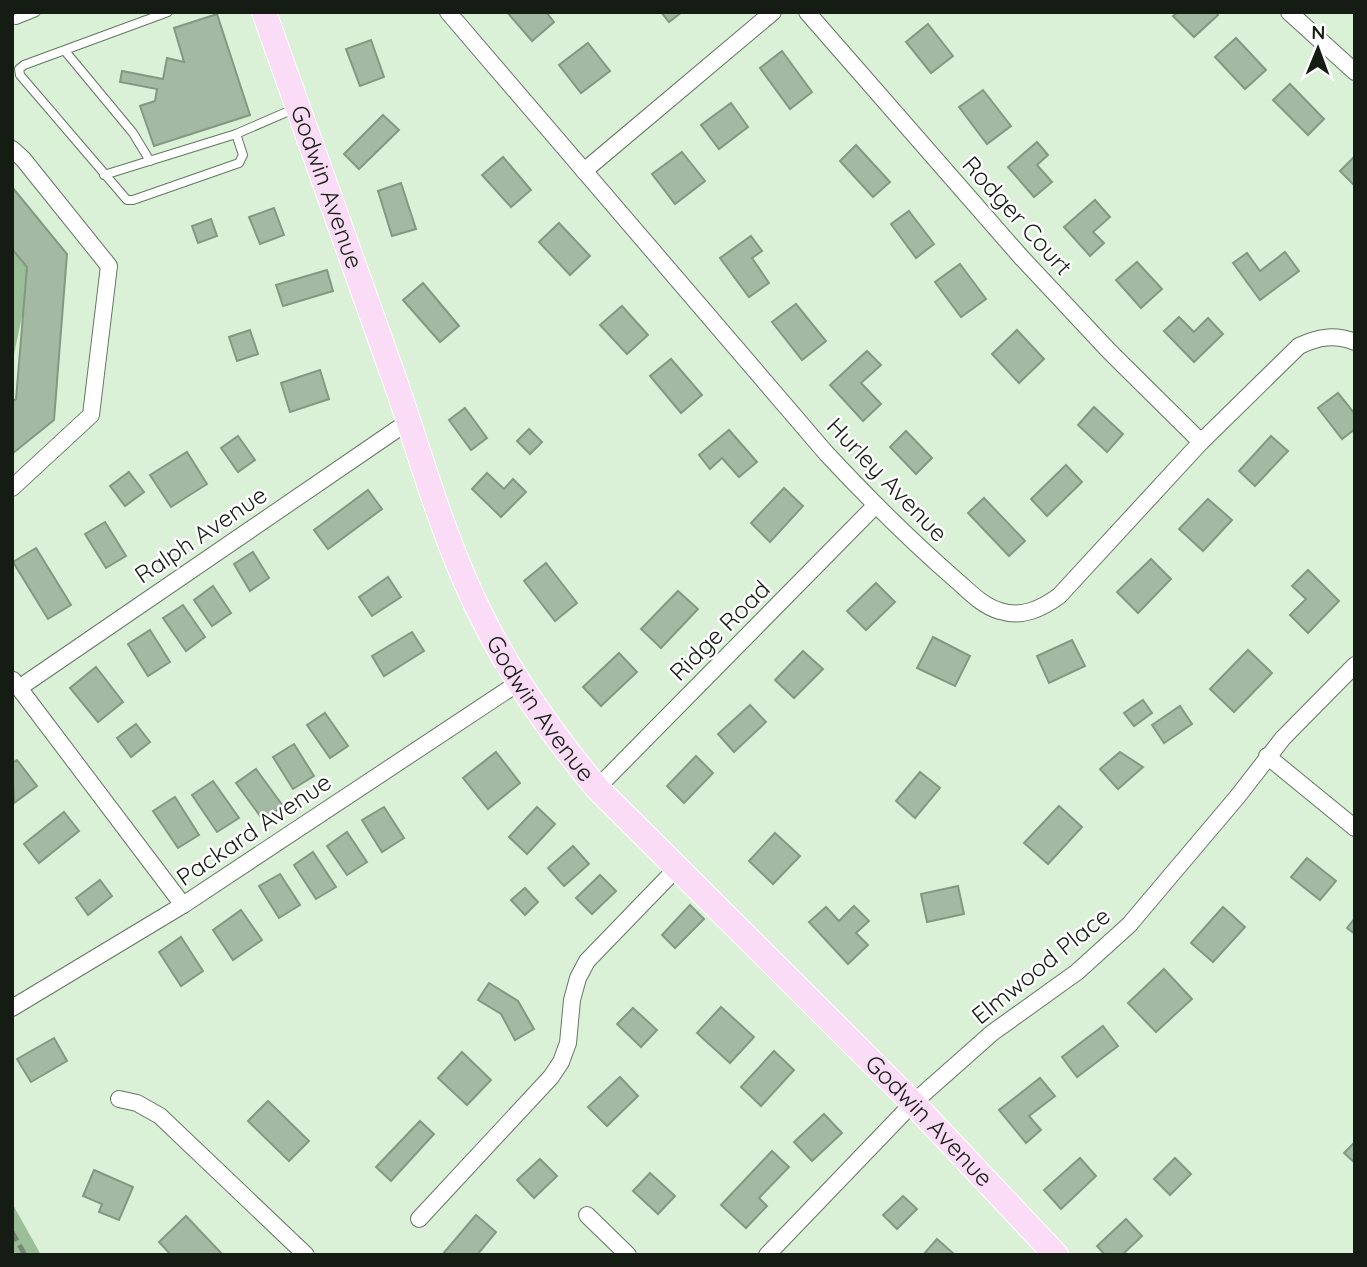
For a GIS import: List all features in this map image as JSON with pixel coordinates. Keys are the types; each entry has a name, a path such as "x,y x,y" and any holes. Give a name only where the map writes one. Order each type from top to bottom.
{"main road":[{"name":"Godwin Avenue","path":"270,16 298,107 409,421 438,514 492,638 518,682 563,748 597,788 913,1103 1056,1255"}],"street":[{"name":"Hurley Avenue","path":"448,12 825,453 925,554 984,604 999,611 1015,614 1032,611 1046,606 1059,596 1201,442 1299,346 1328,336 1343,337 1355,342"},
{"path":"584,171 773,12"},
{"name":"Rodger Court","path":"807,12 1021,257 1110,352 1201,442"},
{"path":"1289,12 1355,72"},
{"path":"12,149 109,266 91,415 12,488"},
{"name":"Ralph Avenue","path":"15,683 409,421"},
{"name":"Ridge Road","path":"597,788 875,506"},
{"name":"Elmwood Place","path":"767,1255 913,1103 992,1033 1077,972 1129,925 1238,796 1268,756 1355,665"},
{"name":"Packard Avenue","path":"12,1008 183,905 518,682"},
{"path":"15,683 183,905"},
{"path":"1268,756 1355,828"},
{"path":"419,1219 551,1077 561,1062 568,1043 572,1000 578,978 587,961 676,869"},
{"path":"119,1099 137,1103 160,1116 306,1255"},
{"path":"587,1215 628,1255"}],"lane":[{"path":"21,12 16,20 36,12"},
{"path":"168,12 24,65 19,69 20,75 127,200 239,163 243,155 236,134"},
{"path":"65,51 133,133 150,162"},
{"path":"104,176 236,134 298,107"}],"green space":[{"path":"12,207 32,269 12,364"},
{"path":"12,1203 41,1255 12,1255"}],"building":[{"path":"507,12 546,12 554,22 532,41"},
{"path":"661,12 682,12 669,22"},
{"path":"1178,12 1216,12 1218,15 1194,37 1173,16"},
{"path":"217,14 250,115 154,146 140,106 155,101 157,89 120,82 122,71 163,79 167,58 184,62 174,28"},
{"path":"928,24 953,56 931,73 906,42"},
{"path":"1236,38 1266,70 1245,89 1215,57"},
{"path":"371,40 384,77 360,86 346,49"},
{"path":"588,43 610,71 581,93 559,65"},
{"path":"782,51 812,92 790,109 760,68"},
{"path":"1290,84 1324,119 1308,135 1273,100"},
{"path":"983,90 1011,126 987,144 959,107"},
{"path":"731,103 748,127 719,149 701,125"},
{"path":"383,115 399,130 359,169 344,154"},
{"path":"1037,142 1048,155 1037,165 1052,182 1034,197 1008,167"},
{"path":"856,145 890,182 873,197 840,161"},
{"path":"682,152 705,181 675,204 652,174"},
{"path":"1355,156 1355,186 1340,171"},
{"path":"503,157 531,190 511,207 482,175"},
{"path":"401,183 416,229 392,236 378,191"},
{"path":"12,187 67,254 54,420 12,454 12,402 16,399 27,267 12,249"},
{"path":"1095,200 1110,217 1093,232 1104,243 1090,256 1064,227"},
{"path":"274,208 284,235 260,244 249,217"},
{"path":"909,211 934,244 916,258 891,224"},
{"path":"211,219 217,236 198,243 192,226"},
{"path":"559,223 590,256 570,275 539,242"},
{"path":"751,236 762,251 752,258 769,283 749,297 720,258"},
{"path":"1285,252 1299,271 1260,300 1233,263 1247,253 1260,271"},
{"path":"1137,262 1162,289 1141,308 1116,280"},
{"path":"960,264 986,299 961,317 935,282"},
{"path":"327,270 333,291 283,306 276,285"},
{"path":"423,283 459,326 440,342 403,300"},
{"path":"796,304 826,341 802,360 772,322"},
{"path":"622,306 648,335 627,354 600,325"},
{"path":"1179,317 1194,332 1208,318 1223,334 1194,362 1164,331"},
{"path":"250,330 258,354 237,361 229,337"},
{"path":"1017,330 1044,359 1019,383 992,354"},
{"path":"867,351 881,365 861,383 881,404 863,421 830,385"},
{"path":"671,359 702,395 681,413 650,376"},
{"path":"320,370 329,399 290,412 281,383"},
{"path":"1338,393 1355,414 1355,429 1342,439 1318,408"},
{"path":"1094,407 1123,434 1107,452 1078,425"},
{"path":"465,408 487,438 471,450 449,420"},
{"path":"529,429 542,442 530,454 517,441"},
{"path":"729,430 757,462 739,477 722,458 710,469 699,455"},
{"path":"906,431 932,458 916,474 890,447"},
{"path":"238,436 255,460 238,472 221,448"},
{"path":"1271,436 1288,451 1255,486 1239,471"},
{"path":"187,452 207,484 171,507 150,475"},
{"path":"1066,465 1082,482 1047,516 1031,499"},
{"path":"129,472 144,492 125,506 110,486"},
{"path":"487,473 504,489 513,479 526,492 501,517 472,489"},
{"path":"784,488 803,506 770,542 751,523"},
{"path":"368,490 382,509 328,549 314,530"},
{"path":"984,498 1025,541 1009,556 968,513"},
{"path":"1208,499 1232,520 1203,551 1179,529"},
{"path":"105,522 126,556 106,568 85,534"},
{"path":"36,548 71,605 48,619 13,562"},
{"path":"253,552 269,578 250,591 234,564"},
{"path":"1151,559 1171,579 1138,613 1117,592"},
{"path":"546,563 577,603 555,621 524,581"},
{"path":"1308,570 1339,601 1308,633 1290,615 1306,599 1292,586"},
{"path":"388,577 401,597 372,616 359,597"},
{"path":"876,583 895,602 866,630 847,611"},
{"path":"213,586 231,613 212,626 194,600"},
{"path":"678,591 698,609 661,648 641,629"},
{"path":"183,605 205,637 186,651 163,618"},
{"path":"150,630 170,662 148,676 128,644"},
{"path":"412,632 424,651 384,676 372,656"},
{"path":"933,637 970,656 955,686 917,668"},
{"path":"1072,640 1085,666 1049,683 1037,656"},
{"path":"1248,650 1272,673 1234,712 1210,689"},
{"path":"803,651 823,669 794,698 775,680"},
{"path":"619,653 637,672 601,706 583,687"},
{"path":"96,667 123,702 98,722 70,688"},
{"path":"1143,700 1152,713 1134,726 1124,713"},
{"path":"750,705 766,722 734,752 718,734"},
{"path":"1180,706 1192,724 1164,743 1152,725"},
{"path":"325,713 348,746 330,758 307,725"},
{"path":"136,724 150,742 131,757 117,738"},
{"path":"294,744 314,776 293,789 273,757"},
{"path":"496,752 520,783 488,809 463,778"},
{"path":"1120,752 1143,767 1118,789 1100,769"},
{"path":"696,756 713,773 684,803 667,786"},
{"path":"17,760 37,786 14,803 12,763"},
{"path":"256,769 283,806 263,820 236,783"},
{"path":"920,772 940,788 915,818 896,801"},
{"path":"213,781 239,818 217,832 192,795"},
{"path":"175,797 199,835 178,848 153,811"},
{"path":"1059,806 1082,827 1048,864 1024,843"},
{"path":"384,807 404,838 382,852 362,820"},
{"path":"537,807 555,824 527,854 509,837"},
{"path":"64,812 79,831 39,863 24,844"},
{"path":"347,832 367,862 347,875 327,846"},
{"path":"775,833 800,856 773,884 749,861"},
{"path":"573,846 589,864 564,886 548,868"},
{"path":"313,852 336,887 316,899 294,865"},
{"path":"1307,858 1336,881 1320,900 1291,877"},
{"path":"280,874 300,905 279,918 259,886"},
{"path":"600,875 616,891 592,914 576,898"},
{"path":"100,880 112,896 88,915 76,898"},
{"path":"958,886 964,914 927,922 921,894"},
{"path":"525,888 538,902 525,915 511,900"},
{"path":"690,905 704,919 675,948 662,935"},
{"path":"854,906 869,921 856,933 868,945 848,964 809,922 826,907 839,921"},
{"path":"1223,907 1245,927 1213,962 1191,943"},
{"path":"241,910 262,940 233,960 213,930"},
{"path":"1355,918 1355,934 1347,928"},
{"path":"181,937 203,971 181,986 159,952"},
{"path":"1164,969 1192,999 1156,1032 1128,1003"},
{"path":"489,983 518,1001 534,1029 515,1040 501,1014 478,1000"},
{"path":"721,1007 754,1037 730,1063 697,1033"},
{"path":"633,1008 657,1030 641,1047 617,1024"},
{"path":"1103,1026 1118,1046 1077,1077 1062,1057"},
{"path":"54,1038 67,1061 31,1082 17,1059"},
{"path":"774,1051 794,1070 761,1106 741,1087"},
{"path":"462,1052 491,1080 467,1105 438,1078"},
{"path":"620,1077 638,1096 607,1126 588,1107"},
{"path":"1040,1078 1055,1096 1029,1116 1041,1130 1026,1143 999,1110"},
{"path":"268,1101 309,1141 289,1161 248,1121"},
{"path":"824,1114 842,1133 812,1161 794,1142"},
{"path":"420,1121 434,1134 391,1181 376,1167"},
{"path":"1355,1142 1355,1163 1344,1153"},
{"path":"772,1151 789,1167 759,1198 767,1206 746,1228 721,1205"},
{"path":"1080,1158 1096,1176 1061,1209 1044,1190"},
{"path":"1175,1158 1191,1174 1170,1195 1154,1179"},
{"path":"540,1159 557,1176 534,1198 517,1180"},
{"path":"94,1170 133,1187 119,1220 99,1212 102,1204 83,1196"},
{"path":"650,1173 675,1196 658,1214 633,1191"},
{"path":"903,1196 917,1209 897,1229 883,1215"},
{"path":"476,1215 496,1232 477,1255 442,1255"},
{"path":"186,1216 223,1255 171,1255 159,1242"},
{"path":"1126,1219 1142,1236 1122,1255 1105,1255 1097,1246"},
{"path":"937,1239 955,1255 923,1255"}],"railway":[{"path":"12,1232 25,1255"}]}
